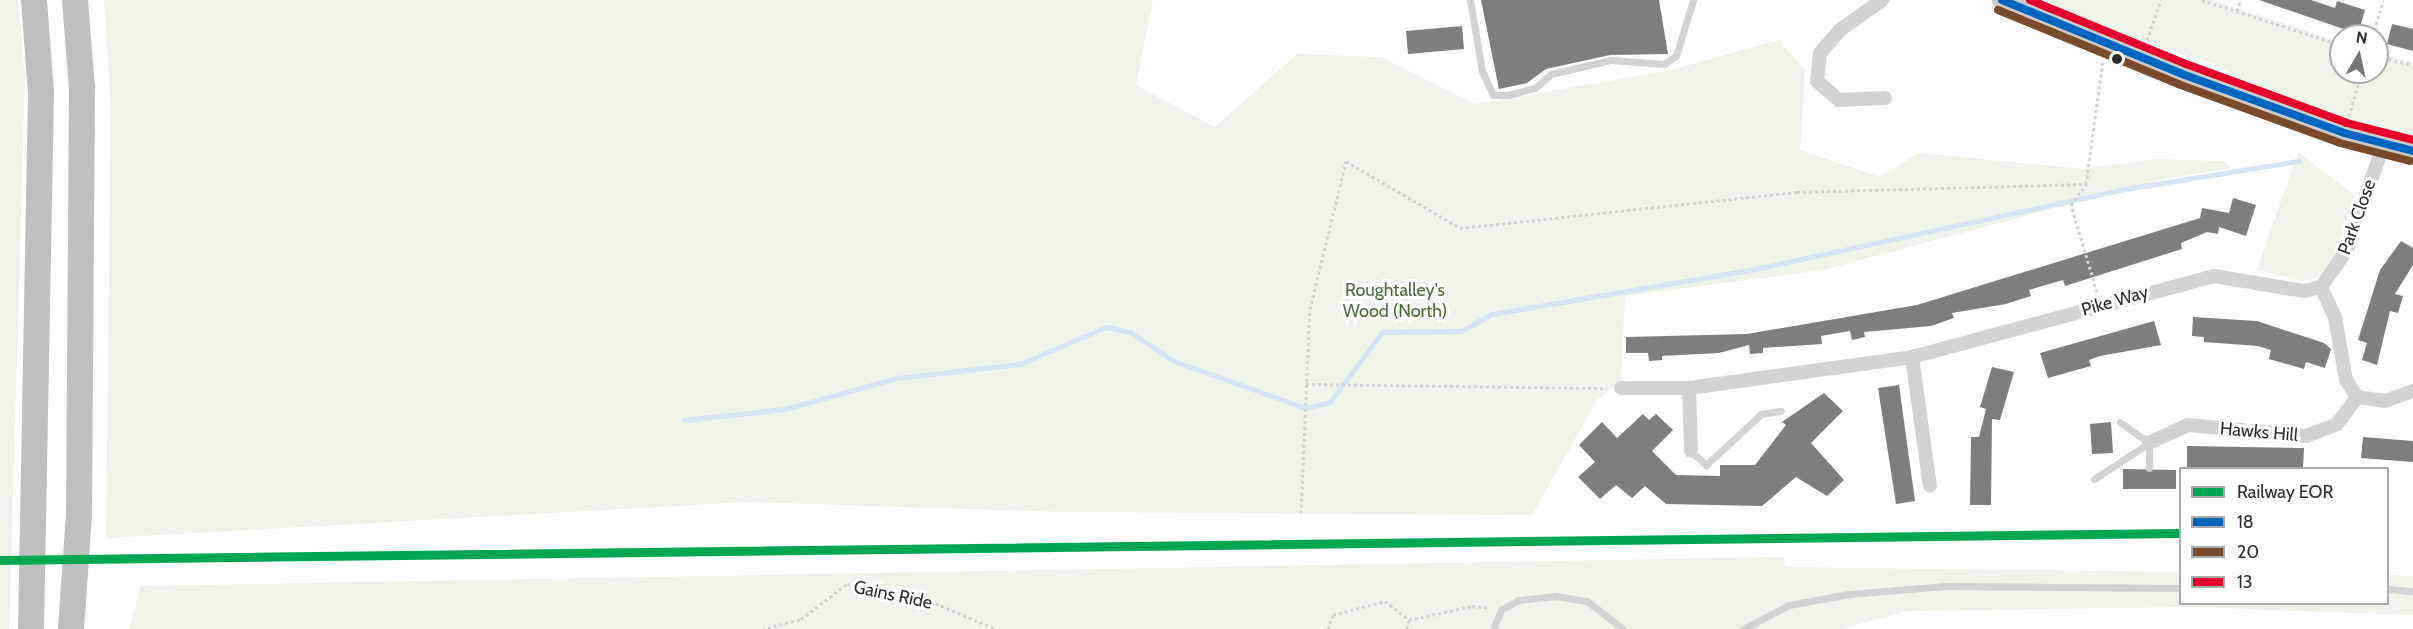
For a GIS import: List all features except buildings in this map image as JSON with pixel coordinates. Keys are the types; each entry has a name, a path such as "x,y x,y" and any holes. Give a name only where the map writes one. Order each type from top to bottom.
{"highway":[{"path":"31,627 36,524 41,93 34,0"},
{"path":"71,626 79,516 82,89 75,0"}],"main road":[{"path":"2002,0 2120,51 2344,133 2383,146 2413,151"}],"street":[{"path":"1882,0 1840,30 1820,53 1817,81 1839,100 1885,98"},
{"name":"Park Close","path":"2321,287 2347,250 2383,146"},
{"name":"Pike Way","path":"1621,388 1689,388 1912,357 2214,276 2296,291 2321,287"},
{"path":"2321,287 2335,317 2346,380 2357,397 2385,401 2413,391"},
{"path":"1912,357 1930,486"},
{"path":"1689,388 1691,451"},
{"name":"Hawks Hill","path":"2150,443 2188,425 2307,436 2337,424 2357,397"}],"lane":[{"path":"1470,0 1482,71 1493,95 1508,95 1535,88 1551,74 1611,60 1664,64 1676,56 1693,0"},
{"path":"1691,451 1706,465 1761,414 1781,411"},
{"path":"2120,422 2150,443"},
{"path":"2149,468 2150,443"},
{"path":"2094,479 2150,443"},
{"path":"1743,629 1789,605 1849,594 1946,586 2179,588"},
{"path":"2389,589 2413,591"},
{"path":"1493,629 1501,610 1518,600 1555,596 1587,601 1623,629"}],"path":[{"path":"2146,45 2161,0"},
{"path":"2202,0 2329,41"},
{"path":"2237,11 2241,0"},
{"path":"2376,24 2383,0"},
{"path":"2101,305 2071,205 2086,184 2104,56"},
{"path":"2389,59 2413,65"},
{"path":"2344,133 2358,84"},
{"path":"1301,513 1310,309 1346,161 1460,228 1797,192 2086,184"},
{"path":"1306,384 1621,388"},
{"name":"Gains Ride","path":"762,629 801,619 847,585 930,601 996,629"},
{"path":"1328,629 1333,615 1385,601 1409,620"},
{"path":"1409,620 1472,606 1501,610"},
{"path":"1407,629 1409,620"}],"green space":[{"path":"0,0 18,0 25,76 9,629 0,629"},
{"name":"Roughtalley's Wood (North)","path":"104,0 1153,0 1136,85 1215,127 1297,54 1381,57 1475,104 1667,71 1779,40 1805,70 1800,150 1880,177 1919,153 2083,169 2157,159 2223,161 2231,168 2164,179 1823,270 1625,296 1621,381 1597,400 1532,515 1064,512 747,502 106,538 111,107"},
{"path":"2043,0 2212,0 2329,38 2329,84 2389,84 2389,57 2413,62 2413,142 2271,98 2212,63 2120,36 2042,4"},
{"path":"2298,152 2355,195 2334,258 2318,277 2305,281 2257,270"},
{"path":"1784,557 1787,567 2179,572 2179,605 2389,605 2389,575 2413,576 2413,615 2190,607 1907,611 1840,629 129,629 141,586"}],"waterway":[{"path":"684,420 785,409 897,378 1020,364 1106,327 1130,332 1174,361 1305,408 1330,402 1382,332 1461,331 1492,314 1755,269 2119,190 2299,161"}],"rail line":[{"name":"EOR","path":"0,560 2179,533"}],"transit line":[{"name":"18","path":"2002,0 2182,74 2344,133 2413,151"},
{"name":"13","path":"2030,0 2186,64 2347,123 2413,140"},
{"name":"20","path":"1998,10 2178,84 2340,143 2410,161"}]}
